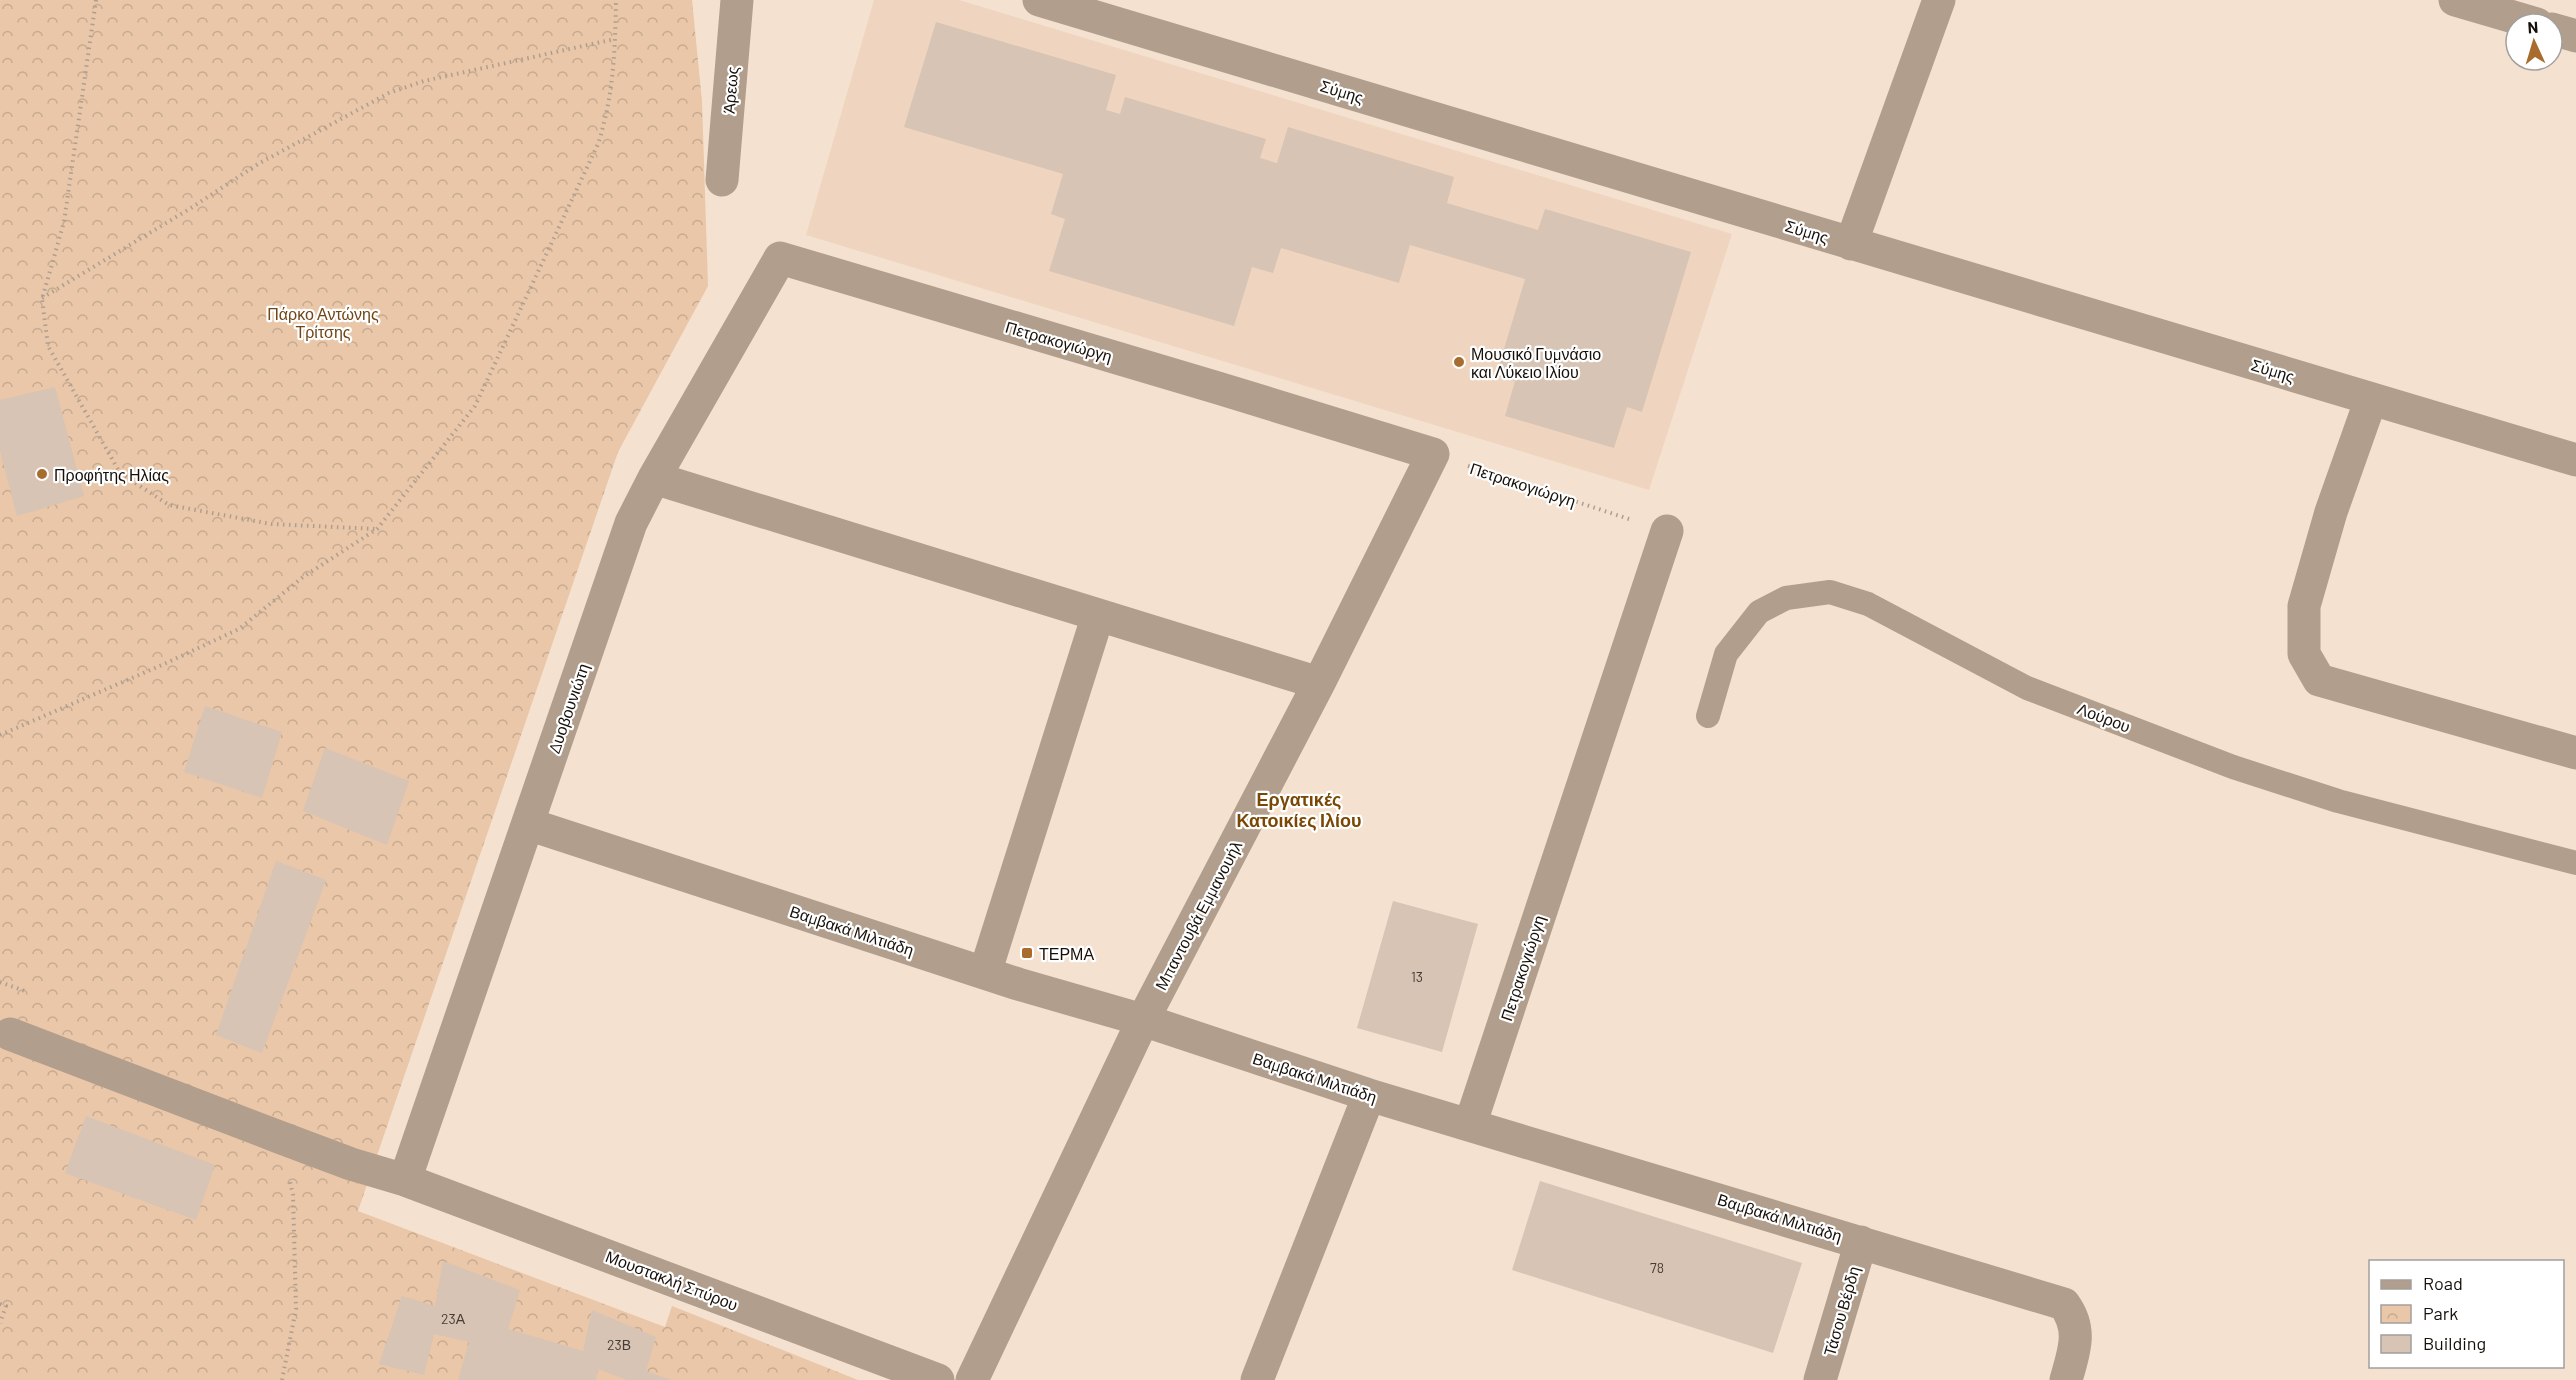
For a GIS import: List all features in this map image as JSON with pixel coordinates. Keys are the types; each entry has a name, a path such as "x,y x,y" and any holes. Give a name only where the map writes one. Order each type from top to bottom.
{"street":[{"name":"Άρεως","path":"722,180 737,0"},
{"name":"Σύμης","path":"1039,0 2576,460"},
{"path":"1851,244 1939,0"},
{"path":"2455,0 2504,14"},
{"name":"Πετρακογιώργη","path":"780,258 1433,454"},
{"name":"Δυοβουνιώτη","path":"405,1180 631,523 654,478 780,258"},
{"path":"2371,399 2331,512 2304,606 2304,654 2319,680 2576,753"},
{"name":"Μπαντουβά Εμμανουήλ","path":"972,1380 1143,1020 1319,684 1433,454"},
{"path":"654,478 1319,684"},
{"name":"Πετρακογιώργη","path":"1470,1125 1667,531"},
{"path":"985,973 1098,615"},
{"name":"Βαμβακά Μιλτιάδη","path":"528,824 985,973 1143,1020 1368,1095 2064,1304 2074,1317 2076,1344 2066,1380"},
{"name":"Μουστακλή Σπύρου","path":"10,1034 279,1137 405,1180 938,1380"},
{"path":"1257,1380 1368,1095"},
{"name":"Τάσου Βέρδη","path":"1820,1380 1861,1242"}],"lane":[{"name":"Λούρου","path":"1708,716 1726,654 1759,612 1786,598 1830,592 1868,604 2027,688 2233,767 2338,801 2576,863"}],"path":[{"path":"96,0 64,222 42,299 48,346 120,473 169,505 272,524 377,529"},
{"path":"0,735 239,629 303,577 377,529 475,406 598,144 613,88 616,0"},
{"path":"42,299 191,208 258,164 389,93 424,81 615,39"},
{"name":"Πετρακογιώργη","path":"1433,454 1667,531"},
{"path":"0,982 24,991"},
{"path":"279,1137 293,1195 297,1309 282,1380"},
{"path":"0,1304 6,1306 0,1323"}],"shaded area":[{"name":"Μουσικό Γυμνάσιο και Λύκειο Ιλίου","path":"874,0 959,0 1732,234 1649,490 806,235"}],"green space":[{"name":"Πάρκο Αντώνης Τρίτσης","path":"0,0 692,0 702,101 708,286 618,452 358,1211 665,1327 672,1306 858,1380 0,1380"}],"building":[{"path":"936,22 1116,75 1106,110 1120,114 1125,97 1266,139 1260,158 1277,163 1288,127 1454,177 1447,203 1538,230 1545,209 1691,252 1642,412 1627,407 1614,448 1505,416 1515,381 1496,376 1525,279 1410,245 1399,283 1281,248 1273,273 1252,267 1234,326 1049,271 1065,219 1051,214 1063,174 904,127"},
{"name":"Προφήτης Ηλίας","path":"55,387 84,496 17,516 0,451 0,400"},
{"path":"205,706 282,732 262,798 184,772"},
{"path":"325,748 409,781 387,845 303,811"},
{"path":"276,861 326,880 262,1053 216,1035"},
{"path":"1393,901 1478,924 1442,1052 1357,1028"},
{"path":"86,1116 215,1165 196,1220 65,1173"},
{"path":"1540,1181 1802,1263 1773,1353 1512,1270"},
{"path":"443,1261 520,1290 508,1329 583,1351 592,1310 656,1337 646,1371 671,1380 627,1380 598,1369 596,1380 458,1380 469,1342 434,1334 424,1375 379,1364 402,1296 435,1306"}],"place":[{"name":"Μουσικό Γυμνάσιο και Λύκειο Ιλίου","path":"1459,362"},
{"name":"Προφήτης Ηλίας","path":"42,474"},
{"name":"ΤΕΡΜΑ","path":"1027,953"}],"district":[{"name":"Εργατικές Κατοικίες Ιλίου","path":"1299,809"}]}
